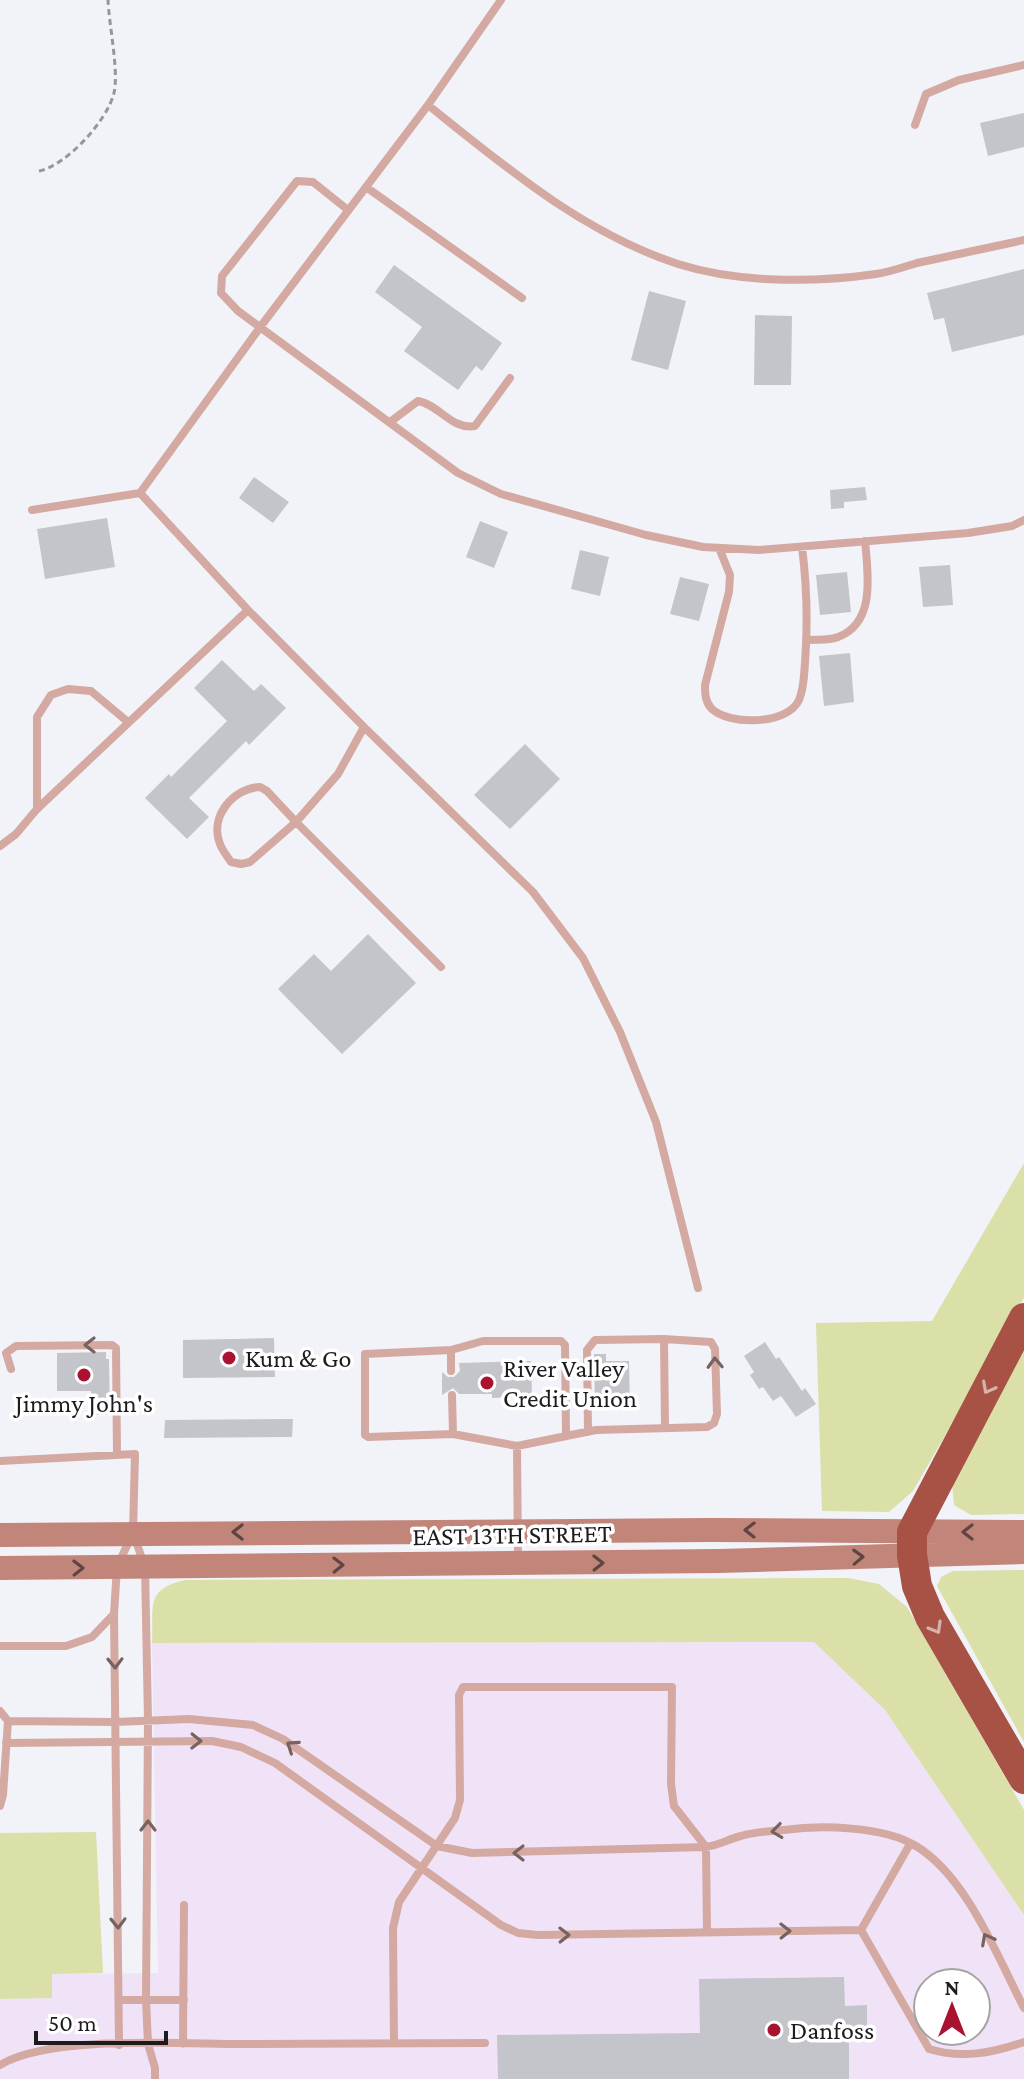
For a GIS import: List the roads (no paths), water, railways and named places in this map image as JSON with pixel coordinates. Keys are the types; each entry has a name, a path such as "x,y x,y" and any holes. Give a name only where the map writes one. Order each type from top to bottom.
{"highway":[{"path":"1024,1318 912,1544 917,1586 930,1617 1024,1779"}],"main road":[{"name":"EAST 13TH STREET","path":"0,1535 518,1531 912,1544 1024,1552"},
{"name":"EAST 13TH STREET","path":"0,1568 719,1561 1024,1532"}],"lane":[{"path":"32,510 140,493 428,105 501,0"},
{"path":"915,125 926,94 959,80 1024,65"},
{"path":"428,105 505,167 565,208 619,239 678,264 777,279 877,274 1024,240"},
{"path":"348,210 313,182 297,181 222,276 221,293 238,311 458,473 501,494 646,535 719,548 759,550 968,533 1012,526 1024,520"},
{"path":"366,187 522,298"},
{"path":"390,422 418,401 459,426 475,426 510,378"},
{"path":"140,493 248,610 533,892 583,958 620,1032 656,1122 698,1288"},
{"path":"806,640 836,638 853,629 862,618 867,593 865,541"},
{"path":"719,548 730,575 729,592 705,685 705,699 712,709 723,715 746,719 779,718 792,710 799,700 803,682 808,597 802,547"},
{"path":"0,846 248,610"},
{"path":"37,809 37,717 51,695 68,689 91,691 128,722"},
{"path":"364,727 338,774 296,822 250,862 231,862 219,844 217,830 230,798 249,788 260,787 267,791 296,822 441,967"},
{"path":"664,1339 665,1427"},
{"path":"566,1435 563,1342 483,1341 451,1350 365,1354 365,1435 373,1438 453,1434 517,1446 588,1432 707,1427 714,1423 717,1414 715,1349 711,1342 595,1340 587,1350 588,1432"},
{"path":"11,1369 5,1357 16,1346 112,1345 116,1348 117,1455"},
{"path":"451,1350 451,1371"},
{"path":"452,1395 453,1434"},
{"path":"517,1446 519,1563"},
{"path":"0,1461 135,1454 133,1533 145,1567 148,1720 146,2000 148,2044 155,2079"},
{"path":"119,2045 114,1614 117,1567 133,1533"},
{"path":"0,1646 66,1646 92,1637 114,1614"},
{"path":"394,2043 393,1928 399,1902 455,1818 460,1800 459,1695 463,1687 668,1686 673,1691 671,1784 674,1806 706,1847 707,1932"},
{"path":"0,1711 8,1721 0,1806"},
{"path":"8,1721 189,1719 253,1725 283,1739 437,1846 472,1853 706,1847 740,1836 788,1829 874,1832 910,1844 949,1875 973,1912 1024,2008"},
{"path":"6,1743 212,1741 241,1747 275,1763 501,1925 518,1933 861,1930"},
{"path":"861,1930 910,1844"},
{"path":"183,2044 184,1905"},
{"path":"861,1930 929,2049 950,2055 993,2052 1024,2042"},
{"path":"119,2000 184,2000"},
{"path":"0,2065 15,2056 38,2049 119,2045 485,2043"}],"place":[{"name":"Kum & Go","path":"229,1358"},
{"name":"Jimmy John's","path":"84,1375"},
{"name":"River Valley Credit Union","path":"487,1383"},
{"name":"Danfoss","path":"774,2030"}]}
